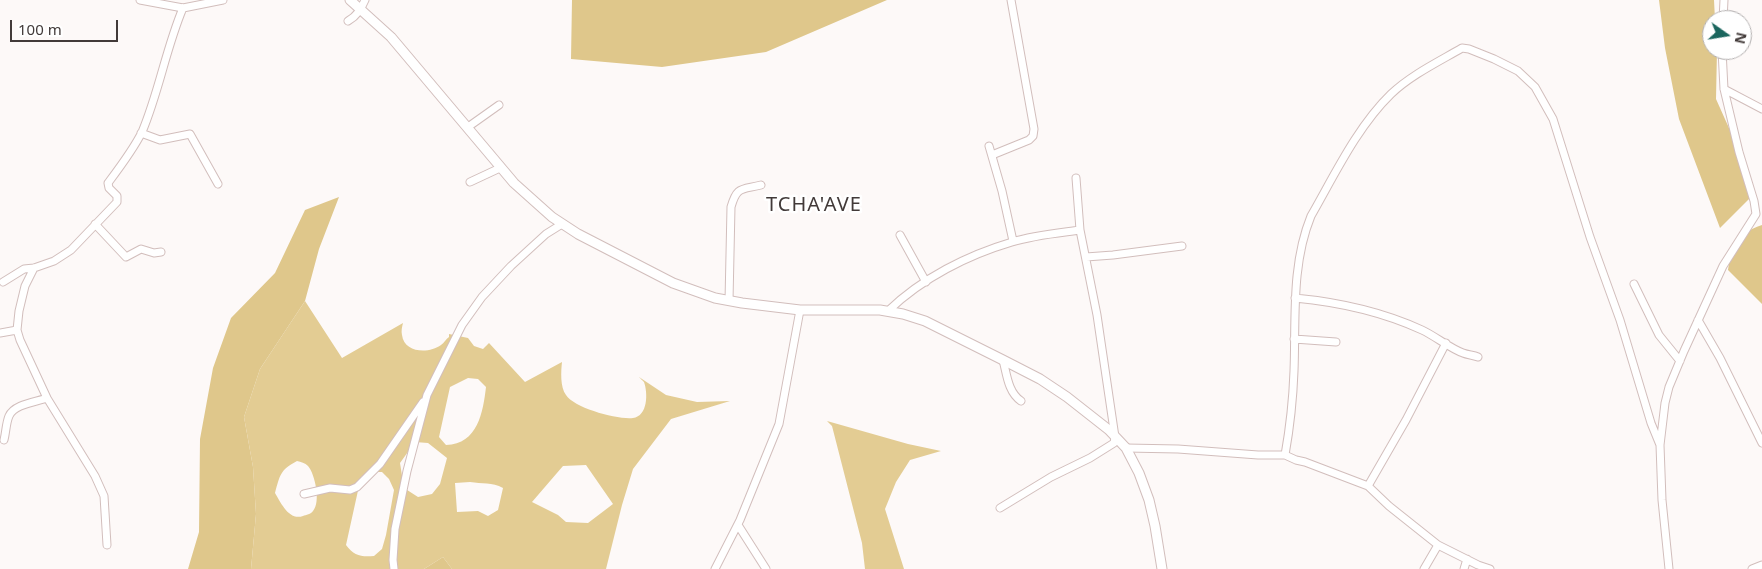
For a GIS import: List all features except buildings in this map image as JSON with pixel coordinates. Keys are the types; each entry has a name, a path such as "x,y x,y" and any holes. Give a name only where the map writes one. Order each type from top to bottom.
{"street":[{"path":"140,0 183,8 223,0"},
{"path":"350,0 391,37 468,127 500,168 535,203 562,224 672,283 729,301 800,310 888,310 925,322 1040,379 1067,397 1109,430 1126,448 1139,473 1149,500 1156,526 1162,569"},
{"path":"348,21 354,18 365,0"},
{"path":"992,155 1030,140 1034,129 1011,0"},
{"path":"3,282 24,269 34,268 71,250 117,202 117,196 109,188 108,183 125,160 141,133 183,8"},
{"path":"1285,455 1294,372 1295,298 1301,249 1311,216 1366,124 1391,94 1417,74 1462,48 1494,59 1518,71 1535,86 1552,119 1578,194 1590,237 1620,320 1651,423 1660,445"},
{"path":"1723,60 1724,89 1754,200 1756,214"},
{"path":"1724,89 1762,109"},
{"path":"468,127 499,105"},
{"path":"141,133 160,140 190,134 218,184"},
{"path":"989,146 1006,206 1013,241"},
{"path":"470,182 500,168"},
{"path":"1000,508 1051,476 1114,443 1115,438 1086,256 1080,230 1076,178"},
{"path":"729,301 732,201 734,195 740,190 761,186"},
{"path":"1669,569 1669,554 1662,500 1660,445 1665,403 1680,362 1723,266 1762,204"},
{"path":"95,224 126,257 140,249 154,253 161,252"},
{"path":"304,494 330,488 350,490 358,487 380,464 427,396 462,325 482,296 518,259 546,234 562,224"},
{"path":"888,310 950,267 1013,241 1080,230"},
{"path":"900,236 926,282"},
{"path":"1086,256 1113,255 1182,246"},
{"path":"34,268 25,286 19,311 18,330 20,340 47,398 95,476 104,496 107,546"},
{"path":"1634,284 1659,335 1680,362"},
{"path":"1295,298 1317,300 1373,313 1422,330 1462,353 1478,356"},
{"path":"715,569 738,525 779,424 800,310"},
{"path":"1698,320 1720,358 1762,443"},
{"path":"0,333 18,330"},
{"path":"1294,339 1336,342"},
{"path":"1368,486 1406,420 1446,343"},
{"path":"1003,360 1011,390 1015,397 1021,401"},
{"path":"394,569 392,560 395,529 411,452 427,396"},
{"path":"4,440 8,417 11,413 21,406 47,398"},
{"path":"1126,448 1285,455 1368,486 1389,506 1438,545 1490,569"},
{"path":"738,525 766,569"},
{"path":"1424,569 1438,545"},
{"path":"1464,569 1467,559"},
{"path":"1752,569 1762,565"}],"shaded area":[{"path":"572,0 887,0 766,52 662,67 571,59"},
{"path":"1659,0 1714,0 1714,10 1702,10 1702,60 1717,60 1716,99 1733,137 1752,196 1720,228 1679,119 1665,48"},
{"path":"339,197 319,249 305,301 260,369 244,417 253,467 256,514 251,569 188,569 199,532 200,439 213,368 231,318 275,273 305,210"},
{"path":"1762,225 1762,304 1728,270 1731,253 1736,241 1746,232"},
{"path":"305,301 342,358 403,323 404,341 407,345 418,350 424,351 436,348 449,337 449,334 468,338 474,346 483,349 489,343 525,382 562,362 562,383 566,395 587,409 607,415 633,418 642,413 646,403 646,392 644,382 639,377 666,395 697,402 730,401 671,419 633,469 606,569 452,569 443,557 424,569 251,569 256,514 253,467 244,417 260,369","holes":["468,378 478,379 486,387 480,416 472,433 457,443 446,445 439,437 450,387","415,442 428,443 447,458 440,484 432,494 418,497 404,488 400,463","297,461 306,464 311,470 315,481 317,501 310,514 298,517 290,514 275,493 280,477 287,467","586,465 613,504 588,523 566,522 558,515 532,502 563,466","371,472 382,472 389,479 394,490 382,549 374,556 362,556 352,552 346,545 361,477","470,482 495,485 503,488 498,510 488,516 478,511 457,512 455,483"]},
{"path":"827,421 908,444 941,451 910,460 896,482 885,509 904,569 865,569 862,543 832,426"},
{"path":"443,557 452,569 424,569"}],"district":[{"name":"TCHA'AVE","path":"814,205"}]}
